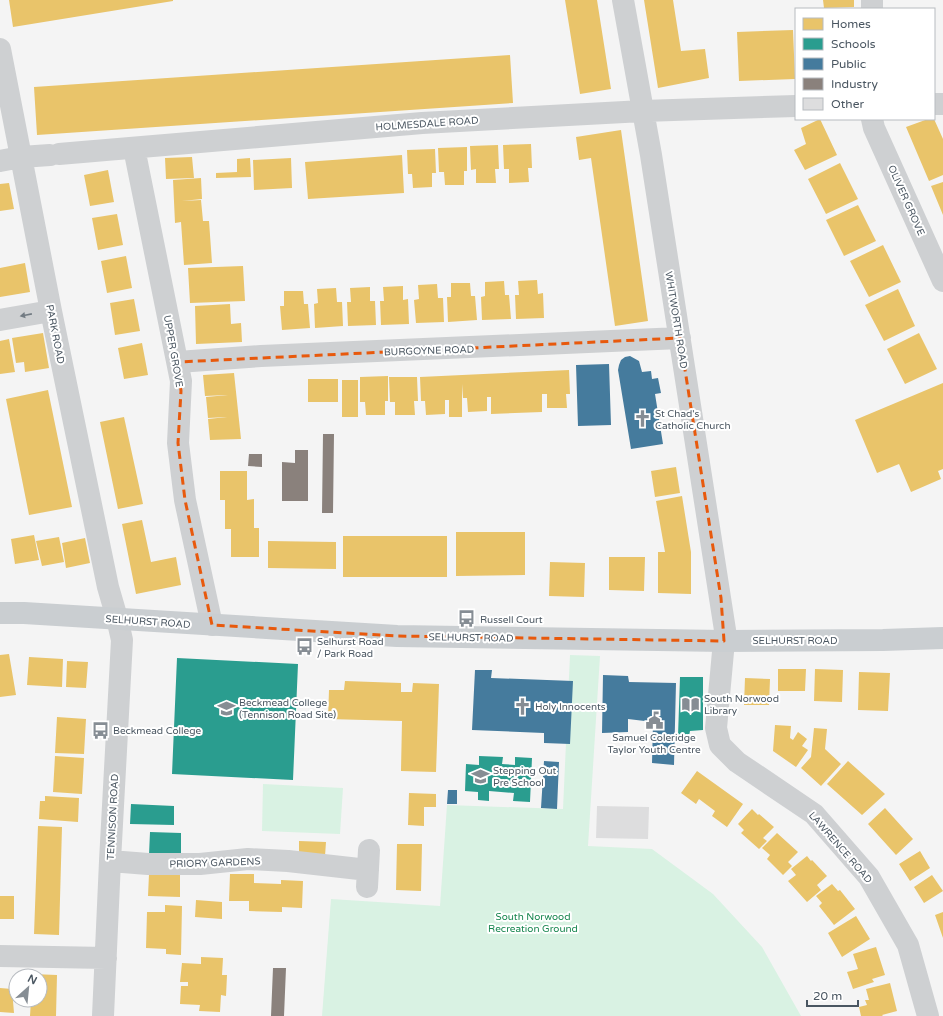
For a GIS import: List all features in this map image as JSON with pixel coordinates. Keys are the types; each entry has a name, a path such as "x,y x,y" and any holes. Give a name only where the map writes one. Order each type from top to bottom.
{"main road":[{"name":"SELHURST ROAD","path":"0,613 24,612 398,636 724,641 943,638"}],"street":[{"name":"WHITWORTH ROAD","path":"623,0 643,111 721,598 725,630 724,641"},
{"name":"PARK ROAD","path":"0,49 51,310 108,587 117,618"},
{"name":"HOLMESDALE ROAD","path":"0,161 21,157 422,123 643,111 795,106"},
{"name":"OLIVER GROVE","path":"872,120 874,128 943,281"},
{"name":"UPPER GROVE","path":"134,148 178,362 181,391 178,443 185,500 212,625"},
{"path":"0,320 51,310"},
{"name":"BURGOYNE ROAD","path":"178,362 261,356 680,338"},
{"name":"TENNISON ROAD","path":"103,1016 122,640 117,618"},
{"name":"LAWRENCE ROAD","path":"724,641 716,728 720,745 737,762 814,814 869,877 908,945 928,1016"},
{"name":"PRIORY GARDENS","path":"110,861 148,864 200,864 248,859 288,861 368,869"},
{"path":"0,956 106,958"}],"highlighted area":[{"path":"680,338 721,598 724,641 397,636 212,625 185,500 178,443 181,391 178,362"}],"green space":[{"name":"South Norwood Recreation Ground","path":"570,655 600,656 588,846 652,849 713,894 762,947 801,1016 322,1016 331,899 440,906 447,805 563,809"},
{"path":"263,784 343,788 340,834 262,831"}],"building: Homes":[{"path":"9,0 173,0 173,1 13,27"},
{"path":"565,0 597,0 611,89 580,94"},
{"path":"644,0 673,0 681,51 705,49 709,78 658,88"},
{"path":"823,0 854,0 854,7 824,8"},
{"path":"793,30 795,79 739,81 737,32"},
{"path":"510,55 513,103 37,135 34,87"},
{"path":"820,120 837,155 805,170 794,150 806,144 801,128"},
{"path":"925,120 934,120 943,139 943,175 929,181 906,127"},
{"path":"621,130 648,321 615,326 591,158 579,160 576,137"},
{"path":"531,144 532,168 528,168 529,182 509,183 509,169 504,169 503,145"},
{"path":"498,145 499,169 495,169 496,183 476,183 476,169 471,170 470,146"},
{"path":"467,147 467,171 464,171 464,185 445,185 444,172 439,172 438,148"},
{"path":"435,149 436,173 432,173 432,187 413,188 412,174 408,174 407,150"},
{"path":"402,155 404,193 308,199 305,162"},
{"path":"192,157 194,178 166,179 165,158"},
{"path":"250,158 251,177 216,178 216,173 237,172 237,159"},
{"path":"291,158 292,188 254,190 253,160"},
{"path":"840,163 858,199 826,214 808,179"},
{"path":"108,170 114,202 90,206 84,175"},
{"path":"201,178 202,199 182,201 201,200 203,221 209,221 212,263 184,265 181,222 175,223 173,180"},
{"path":"943,182 943,215 931,186"},
{"path":"9,183 14,209 0,211 0,184"},
{"path":"858,205 876,241 844,256 826,220"},
{"path":"117,214 123,245 98,250 92,218"},
{"path":"883,245 901,282 869,297 850,261"},
{"path":"126,256 132,288 107,293 101,261"},
{"path":"25,263 30,292 0,297 0,268"},
{"path":"243,266 245,301 190,303 188,268"},
{"path":"537,280 538,294 543,293 544,318 516,319 515,295 519,295 518,281"},
{"path":"504,281 505,295 509,295 511,319 482,320 481,297 485,296 485,282"},
{"path":"451,283 470,283 471,296 475,296 477,320 448,322 447,297 451,297"},
{"path":"437,284 438,298 443,298 444,322 416,323 414,300 419,299 418,285"},
{"path":"403,286 403,300 408,299 409,324 381,325 380,301 384,301 383,287"},
{"path":"370,287 370,301 375,301 376,325 348,326 347,302 351,302 350,288"},
{"path":"336,288 337,302 342,302 343,326 315,328 314,304 318,303 317,289"},
{"path":"898,289 915,326 884,341 865,305"},
{"path":"284,291 303,291 304,304 308,304 310,328 282,330 280,306 284,306"},
{"path":"134,299 140,331 115,335 110,303"},
{"path":"230,304 231,324 241,323 242,342 196,344 195,306"},
{"path":"43,333 49,368 25,372 24,362 16,363 12,338"},
{"path":"919,333 937,369 905,384 887,349"},
{"path":"9,339 15,372 0,374 0,341"},
{"path":"142,343 148,375 124,379 118,348"},
{"path":"569,370 570,394 566,394 567,408 547,408 547,394 542,394 542,412 491,414 491,397 487,397 487,411 468,412 467,398 463,398 462,384 462,417 449,417 449,400 445,400 445,414 426,415 425,401 421,401 420,377"},
{"path":"234,373 241,439 210,440 208,419 227,417 208,418 206,397 228,395 205,396 203,375"},
{"path":"388,376 388,401 385,401 385,415 366,415 365,402 360,402 360,377"},
{"path":"389,377 417,377 418,401 414,401 415,415 395,415 395,402 390,402"},
{"path":"308,379 338,379 338,402 308,402"},
{"path":"342,380 358,380 358,417 342,417"},
{"path":"943,383 943,469 938,471 941,479 911,492 899,464 877,473 855,420"},
{"path":"48,390 72,507 29,515 6,399"},
{"path":"124,417 143,504 118,509 100,422"},
{"path":"676,467 680,493 655,497 651,471"},
{"path":"220,471 247,471 247,500 254,499 254,528 259,528 259,557 231,557 231,529 225,529 225,500 220,500"},
{"path":"682,496 691,552 691,594 658,593 658,552 665,552 656,501"},
{"path":"142,520 151,562 176,557 181,585 136,594 122,524"},
{"path":"456,532 525,532 525,575 456,576"},
{"path":"34,535 39,560 15,564 11,539"},
{"path":"343,536 447,536 447,577 343,577"},
{"path":"59,537 64,562 42,566 36,541"},
{"path":"85,538 90,563 66,568 62,543"},
{"path":"268,541 336,542 336,569 268,568"},
{"path":"609,557 645,557 644,591 609,590"},
{"path":"550,562 585,563 584,597 549,596"},
{"path":"9,654 16,695 0,697 0,655"},
{"path":"29,657 63,659 62,687 27,685"},
{"path":"67,661 88,662 86,688 66,687"},
{"path":"778,669 806,669 805,691 778,691"},
{"path":"815,669 843,670 842,702 814,701"},
{"path":"859,672 890,673 888,711 858,710"},
{"path":"745,678 770,679 769,705 744,705"},
{"path":"345,681 401,683 401,692 412,692 413,683 439,684 436,772 401,771 402,721 328,719 329,690 344,690"},
{"path":"57,717 86,719 84,754 55,753"},
{"path":"775,725 791,726 790,738 793,740 798,732 807,739 802,746 808,750 796,767 773,751"},
{"path":"814,728 827,729 825,749 841,764 821,786 801,768 811,757"},
{"path":"55,756 84,758 82,794 53,792"},
{"path":"848,761 885,794 862,815 827,784"},
{"path":"697,771 743,804 727,827 712,816 715,811 699,799 696,804 681,793"},
{"path":"409,793 436,794 436,807 424,807 424,826 408,825"},
{"path":"45,796 79,798 78,822 39,819 40,801 45,801"},
{"path":"885,808 913,839 896,855 868,824"},
{"path":"752,809 774,827 763,838 767,841 759,849 741,833 744,830 738,824"},
{"path":"38,826 62,827 59,935 34,934"},
{"path":"777,833 798,852 788,862 792,866 783,875 767,859 770,855 762,848"},
{"path":"299,841 326,842 325,856 299,855"},
{"path":"397,844 422,844 421,891 396,890"},
{"path":"920,851 930,868 910,881 899,864"},
{"path":"807,856 827,876 817,885 821,890 807,902 788,881 796,875 791,869"},
{"path":"149,874 180,875 180,897 148,896"},
{"path":"230,874 254,874 254,883 281,884 281,880 303,881 302,908 282,907 282,912 249,911 249,901 229,901"},
{"path":"932,875 943,891 924,903 914,887"},
{"path":"832,884 838,891 840,890 855,909 834,925 819,906 822,903 816,896"},
{"path":"0,896 14,896 14,919 0,919"},
{"path":"196,900 222,902 222,919 195,917"},
{"path":"165,905 182,906 181,955 166,954 166,949 146,948 147,912 165,912"},
{"path":"943,912 943,938 935,915"},
{"path":"856,916 870,939 842,957 828,933"},
{"path":"876,947 885,975 872,979 874,982 853,989 847,972 858,969 853,954"},
{"path":"201,957 223,958 222,975 227,975 226,996 221,995 220,1012 199,1011 200,1005 180,1004 181,986 188,986 188,982 180,982 182,963 201,964"},
{"path":"48,975 57,975 56,1016 30,1016 30,1008 48,1008"},
{"path":"890,983 897,1011 882,1015 883,1016 861,1016 859,1007 867,1005 865,1000 869,1000 866,989"},
{"path":"0,988 8,989 8,1008 14,1008 14,1013 0,1012"}],"building: Schools":[{"path":"177,658 298,664 293,780 172,774"},
{"name":"South Norwood Library","path":"680,677 703,677 703,730 690,731 689,736 678,736"},
{"path":"479,756 503,757 502,764 515,765 515,757 532,758 530,802 513,801 514,793 489,791 489,801 478,800 478,792 465,791 466,764 479,765"},
{"path":"131,804 174,806 174,825 130,824"},
{"path":"150,832 181,833 181,856 149,855"}],"building: Public":[{"name":"St Chad's Catholic Church","path":"630,356 639,361 642,372 651,371 652,379 658,378 661,393 655,394 663,444 631,449 618,370 621,360"},
{"path":"609,364 611,425 578,426 576,365"},
{"name":"Holy Innocents","path":"475,670 492,670 491,678 573,681 570,744 544,743 544,733 472,730"},
{"name":"Samuel Coleridge Taylor Youth Centre","path":"603,675 628,676 629,682 676,683 674,765 652,763 653,722 628,719 628,732 602,733"},
{"path":"544,761 559,762 557,809 541,808"},
{"path":"448,790 457,790 457,804 447,804"}],"building: Industry":[{"path":"323,434 334,434 333,513 322,513"},
{"path":"295,450 308,450 308,501 282,501 282,462 295,463"},
{"path":"249,454 262,454 262,467 248,466"},
{"path":"273,968 286,968 284,1016 271,1016"}],"building: Other":[{"path":"597,806 649,807 648,839 596,838"}],"place":[{"name":"St Chad's Catholic Church","path":"642,419"},
{"name":"Russell Court","path":"467,619"},
{"name":"Selhurst Road / Park Road","path":"304,647"},
{"name":"South Norwood Library","path":"691,704"},
{"name":"Holy Innocents","path":"522,706"},
{"name":"Beckmead College (Tennison Road Site)","path":"226,708"},
{"name":"Samuel Coleridge Taylor Youth Centre","path":"654,720"},
{"name":"Beckmead College","path":"100,730"},
{"name":"Stepping Out Pre School","path":"480,776"}]}
